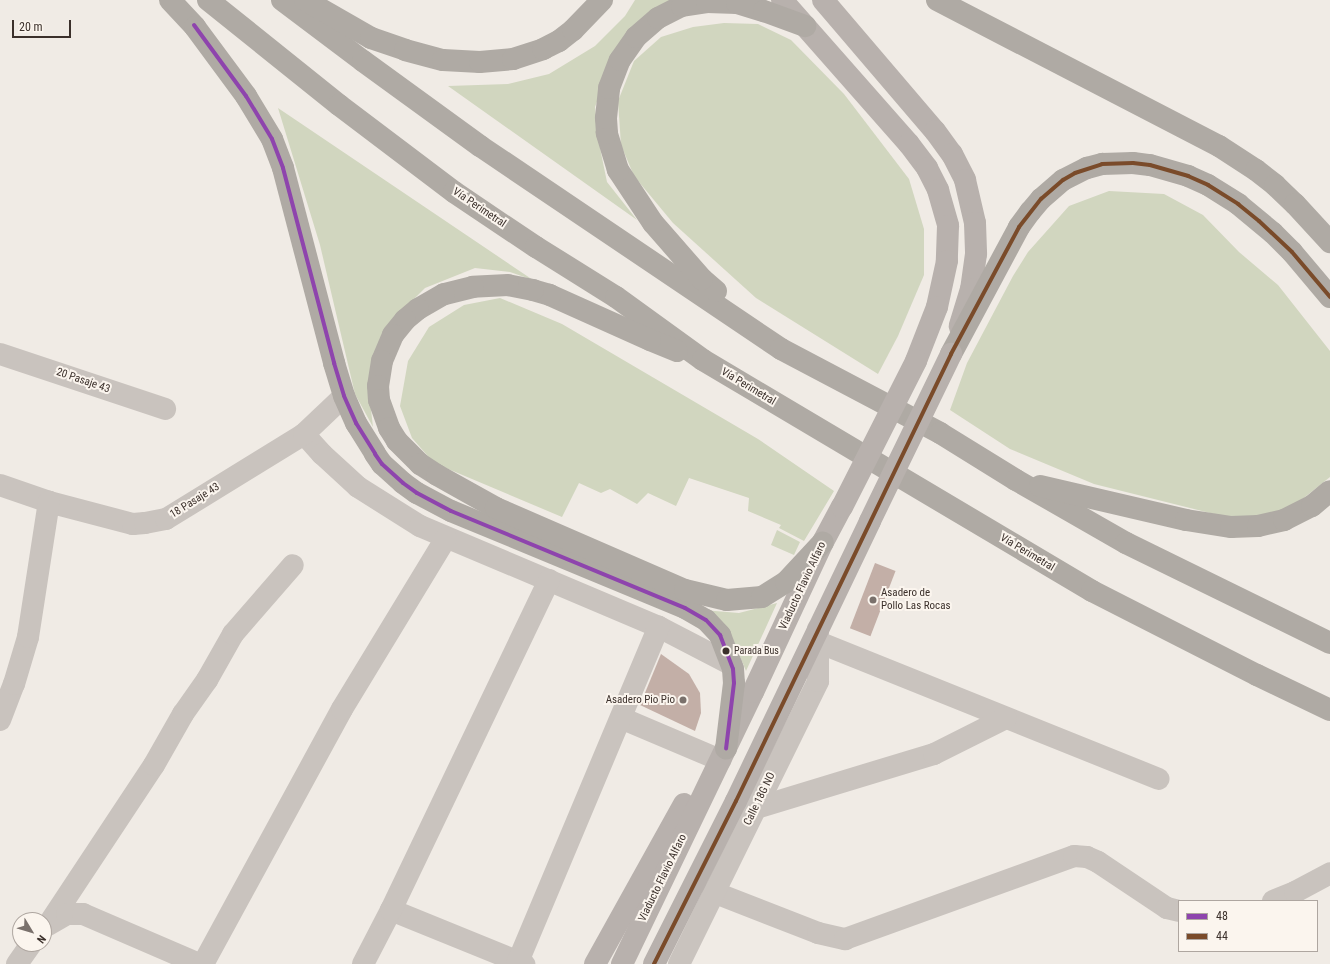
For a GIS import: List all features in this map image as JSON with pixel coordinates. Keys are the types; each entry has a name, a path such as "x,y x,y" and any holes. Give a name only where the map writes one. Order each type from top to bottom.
{"highway":[{"path":"170,0 195,27 246,96 272,139 282,168 334,364 344,396 356,422 375,454 392,474 417,493 468,519 685,608 706,620 720,636 732,665 734,683 720,760"},
{"name":"Vía Perimetral","path":"208,0 339,105 454,192 536,247 616,297 703,360 1092,592 1330,710"},
{"path":"282,0 480,146 781,349 940,434 1016,480 1126,543 1330,643"},
{"path":"305,0 371,38 429,57 480,62 513,59 543,49 573,30 602,0"},
{"path":"937,0 1219,146 1256,170 1275,185 1330,242"},
{"path":"781,349 702,279 653,223 618,170 610,145 606,118 609,88 620,60 636,37 647,27 669,12 694,3 722,1 752,7 805,26"},
{"path":"951,354 1019,227 1041,198 1063,180 1087,168 1102,164 1133,163 1150,165 1188,176 1208,185 1238,204 1272,233 1292,252 1330,297"},
{"path":"703,360 650,340 538,292 508,285 473,287 444,294 418,309 405,320 393,335 382,361 378,386 379,400 389,428 397,441 420,464 437,475 496,508 685,590 727,600 762,597 786,582 822,542"},
{"path":"1016,480 1186,520 1231,527 1258,526 1284,520 1312,506 1330,490"},
{"path":"1257,675 1330,726"}],"main road":[{"name":"Viaducto Flavio Alfaro","path":"622,964 822,542 842,507 916,361 937,308 947,261 948,226 938,190 927,168 909,144 782,0"},
{"path":"654,964 818,636 870,522 951,354 967,303 976,254 976,223 965,180 952,154 935,131 823,0"},
{"path":"595,964 694,785 720,760"}],"street":[{"name":"20 Pasaje 43","path":"0,354 165,409"},
{"name":"18 Pasaje 43","path":"0,485 49,502 133,524 166,519 304,434 344,396"},
{"path":"304,434 322,454 358,487 401,516 446,538 659,627 732,665"},
{"path":"0,720 7,681 28,637 49,502"},
{"path":"203,964 342,709 446,538"},
{"path":"52,918 154,765 183,714 207,680 233,634 293,565"},
{"path":"363,964 391,910 549,580"},
{"path":"391,910 520,963 659,627"},
{"path":"818,636 1006,718 1159,779"},
{"name":"Calle 18G NO","path":"679,964 713,892 818,681 818,636"},
{"path":"621,718 720,760"},
{"path":"756,808 934,754 1006,718"},
{"path":"713,892 818,933 845,939 1074,856 1087,857 1098,862 1167,908 1178,912"},
{"path":"1275,900 1295,892 1330,873"},
{"path":"52,922 67,914 83,914 199,964"},
{"path":"17,964 25,952"}],"green space":[{"path":"635,0 683,0 614,56 595,107 601,153 607,182 637,220 448,86 508,84 549,74 595,46 625,16"},
{"path":"724,23 758,24 791,40 844,94 909,179 924,229 924,275 898,336 878,374 756,298 673,223 634,176 621,145 618,101 634,61 661,37 693,27"},
{"path":"278,108 533,280 510,272 475,268 425,288 384,329 368,384 373,427 355,394 320,245"},
{"path":"1109,191 1164,194 1203,215 1239,252 1278,285 1330,351 1330,477 1295,505 1267,516 1222,516 1094,484 1010,449 950,410 967,363 1013,276 1028,252 1069,206"},
{"path":"500,298 562,324 758,439 834,491 804,541 779,528 781,525 748,511 749,498 689,478 676,506 648,493 637,504 610,489 601,493 579,483 562,517 434,463 412,438 400,406 408,361 429,327 464,305"},
{"path":"777,530 800,542 794,555 771,545"},
{"path":"777,603 746,671 733,640 703,610 739,613"}],"building":[{"name":"Asadero de Pollo Las Rocas","path":"875,563 896,571 870,636 850,628"},
{"path":"661,654 689,674 700,693 701,713 695,731 640,705"}],"transit line":[{"name":"48","path":"194,25 246,96 272,139 283,168 344,396 356,423 382,464 403,483 417,493 451,511 685,608 706,620 720,635 733,669 734,683 726,749"},
{"name":"44","path":"654,964 736,801 951,354 1019,227 1041,199 1063,180 1075,173 1102,164 1133,163 1150,165 1188,176 1208,185 1238,204 1259,221 1292,252 1330,297"}],"place":[{"name":"Asadero de Pollo Las Rocas","path":"873,600"},
{"name":"Parada Bus","path":"726,651"},
{"name":"Asadero Pio Pio","path":"683,700"}]}
